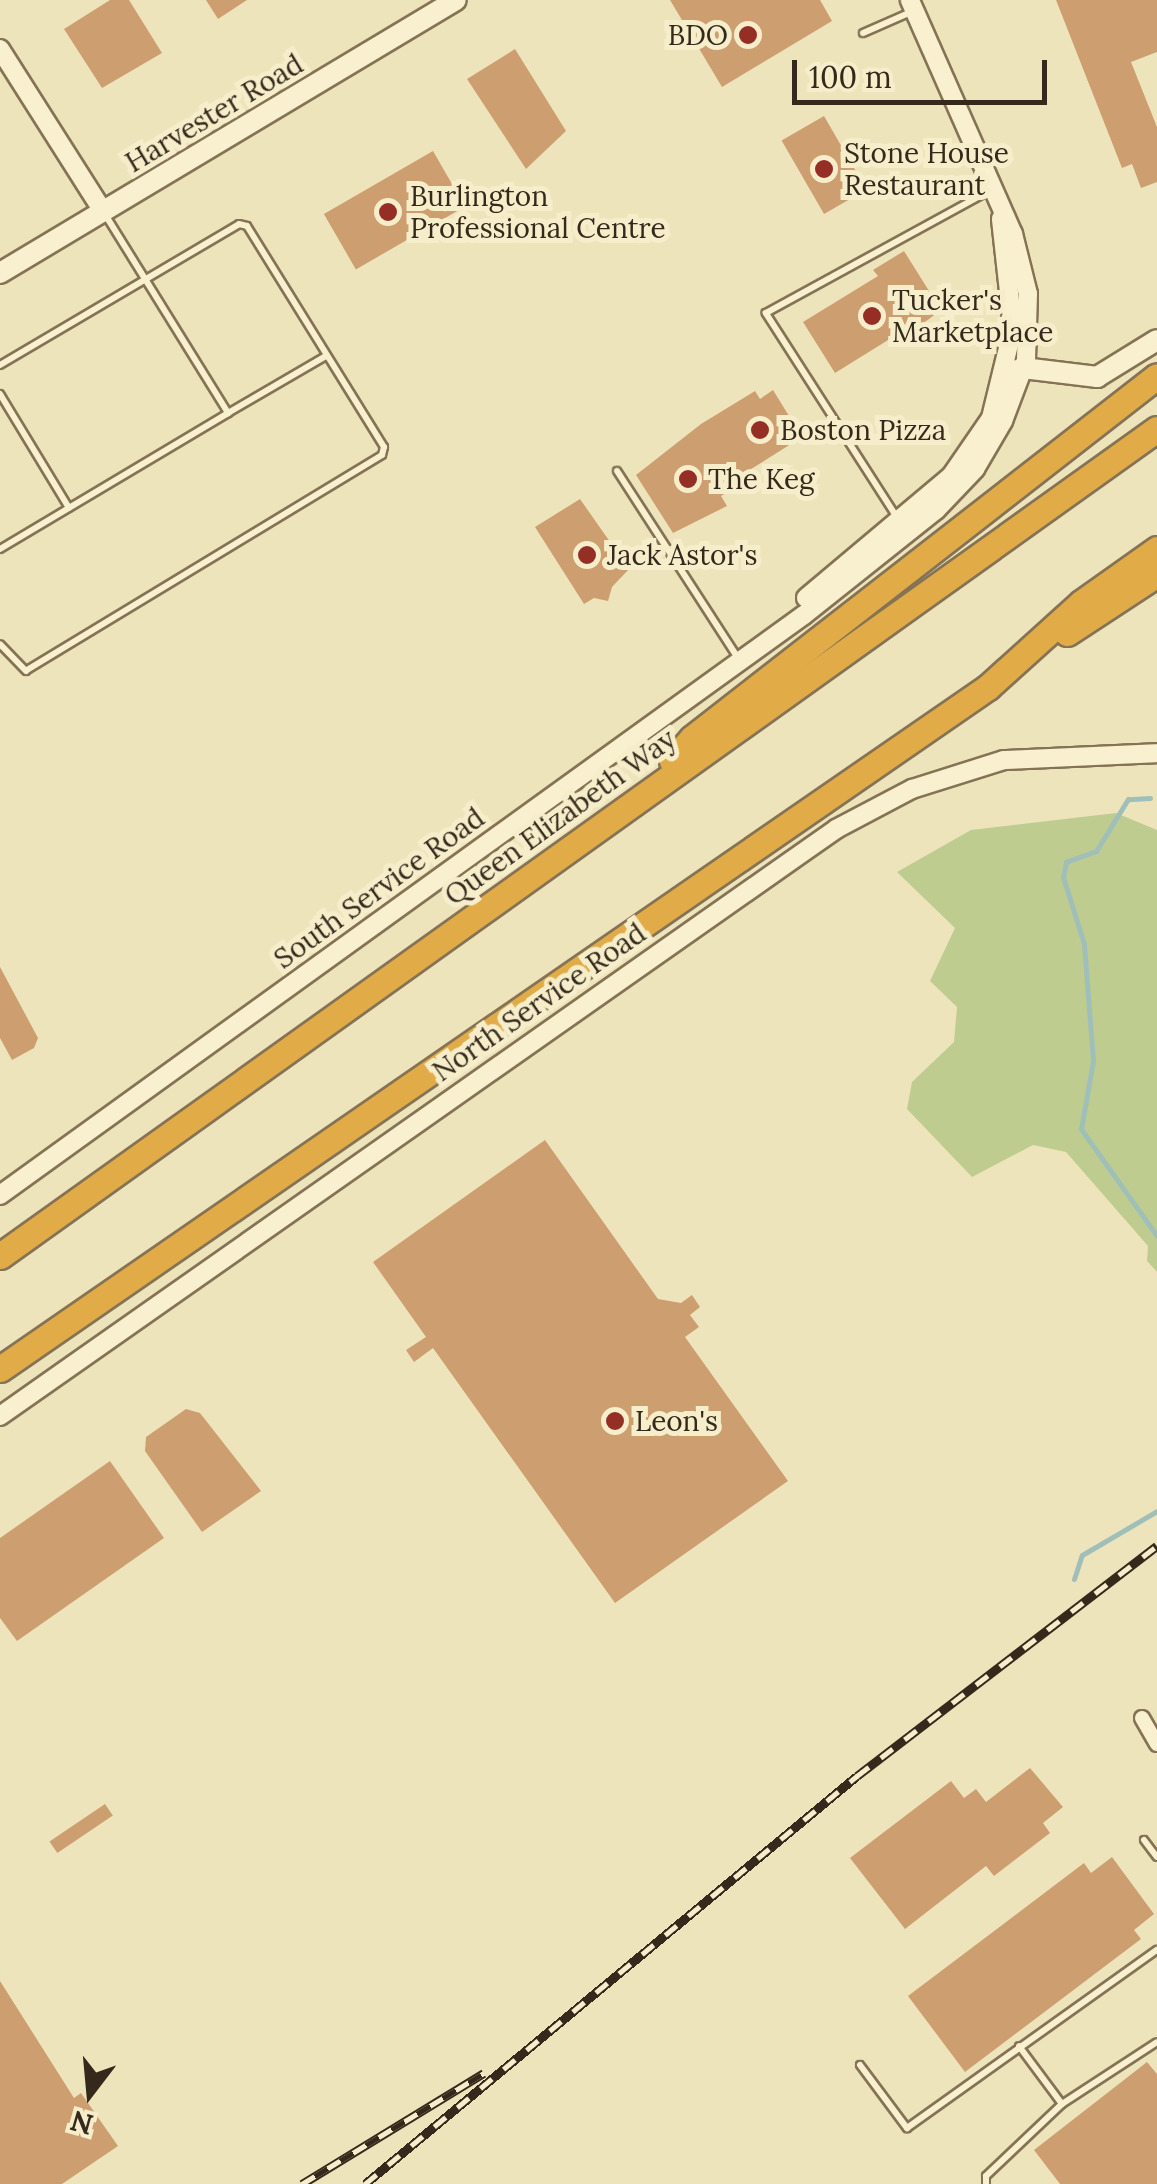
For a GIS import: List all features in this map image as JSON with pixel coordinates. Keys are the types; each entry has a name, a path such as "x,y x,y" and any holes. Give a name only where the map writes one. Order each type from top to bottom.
{"highway":[{"path":"644,793 692,738 1157,376"},
{"name":"Queen Elizabeth Way","path":"0,1256 1157,429"},
{"path":"988,687 1080,603 1157,548"},
{"path":"0,1369 1157,574"}],"main road":[{"name":"Harvester Road","path":"0,273 456,0"},
{"path":"1015,371 1097,377 1157,340"}],"street":[{"name":"South Service Road","path":"0,1194 787,621 804,615 983,458 1031,335 1028,294 1012,234 1001,219 912,6"},
{"path":"0,48 103,211"},
{"name":"North Service Road","path":"0,1416 836,829 912,789 1004,760 1157,753"},
{"path":"1142,1718 1157,1744"}],"lane":[{"path":"863,33 912,6"},
{"path":"904,527 766,312 989,191"},
{"path":"103,211 228,413"},
{"path":"0,365 240,224 247,226 380,438 382,455 26,672 0,644"},
{"path":"0,550 326,356"},
{"path":"0,394 69,508"},
{"path":"617,471 738,659"},
{"path":"1144,1840 1157,1857"},
{"path":"860,2065 907,2128 1157,1950"},
{"path":"986,2184 986,2176 1062,2104 1157,2042"},
{"path":"1019,2046 1062,2104"}],"green space":[{"path":"1116,813 1157,830 1157,1272 1147,1261 1148,1246 1066,1152 1033,1145 972,1177 907,1109 912,1082 954,1042 957,1007 930,981 955,928 897,872 971,830"}],"building":[{"path":"110,0 129,0 162,53 102,88 64,29"},
{"path":"206,0 247,0 218,19"},
{"name":"BDO","path":"670,0 820,0 832,21 722,87"},
{"path":"1056,0 1157,0 1157,52 1131,62 1157,127 1157,182 1141,188 1132,164 1122,168"},
{"path":"515,49 566,131 526,169 467,79"},
{"path":"824,116 866,190 824,214 782,140"},
{"path":"433,151 465,206 356,269 324,214"},
{"name":"Tucker's Marketplace","path":"904,251 941,310 897,343 893,337 835,373 803,322 878,276 873,270"},
{"path":"773,390 802,437 737,478 741,484 721,496 727,506 673,533 636,475 701,424 755,391 760,399"},
{"name":"Jack Astor's","path":"580,499 629,569 612,587 608,601 594,598 584,604 535,527"},
{"path":"0,967 38,1038 34,1048 12,1060 0,1038"},
{"name":"Leon's","path":"545,1140 658,1299 681,1303 692,1295 700,1307 690,1315 699,1327 685,1337 788,1481 615,1603 433,1348 414,1362 406,1350 426,1337 373,1262"},
{"path":"186,1409 200,1413 261,1491 202,1532 145,1451 146,1437"},
{"path":"110,1461 164,1538 17,1641 0,1618 0,1538"},
{"path":"1030,1768 1063,1807 1043,1823 1050,1833 994,1876 986,1866 905,1929 850,1858 951,1781 964,1798 976,1789 986,1802"},
{"path":"105,1804 113,1816 57,1853 49,1841"},
{"path":"1112,1857 1154,1914 1134,1930 1141,1939 965,2072 908,1996 1084,1863 1091,1873"},
{"path":"0,1981 74,2098 81,2093 118,2146 62,2184 0,2184"},
{"path":"1147,2062 1157,2074 1157,2184 1060,2184 1034,2150"}],"waterway":[{"path":"1150,798 1128,799 1096,851 1066,862 1063,877 1084,944 1093,1061 1081,1129 1157,1236"},
{"path":"1074,1579 1082,1555 1157,1511"}],"railway":[{"path":"365,2184 857,1776 1157,1546"},
{"path":"302,2184 484,2073"}],"place":[{"name":"BDO","path":"748,35"},
{"name":"Stone House Restaurant","path":"824,169"},
{"name":"Burlington Professional Centre","path":"388,212"},
{"name":"Tucker's Marketplace","path":"872,316"},
{"name":"Boston Pizza","path":"760,430"},
{"name":"The Keg","path":"688,479"},
{"name":"Jack Astor's","path":"587,555"},
{"name":"Leon's","path":"615,1421"}]}
